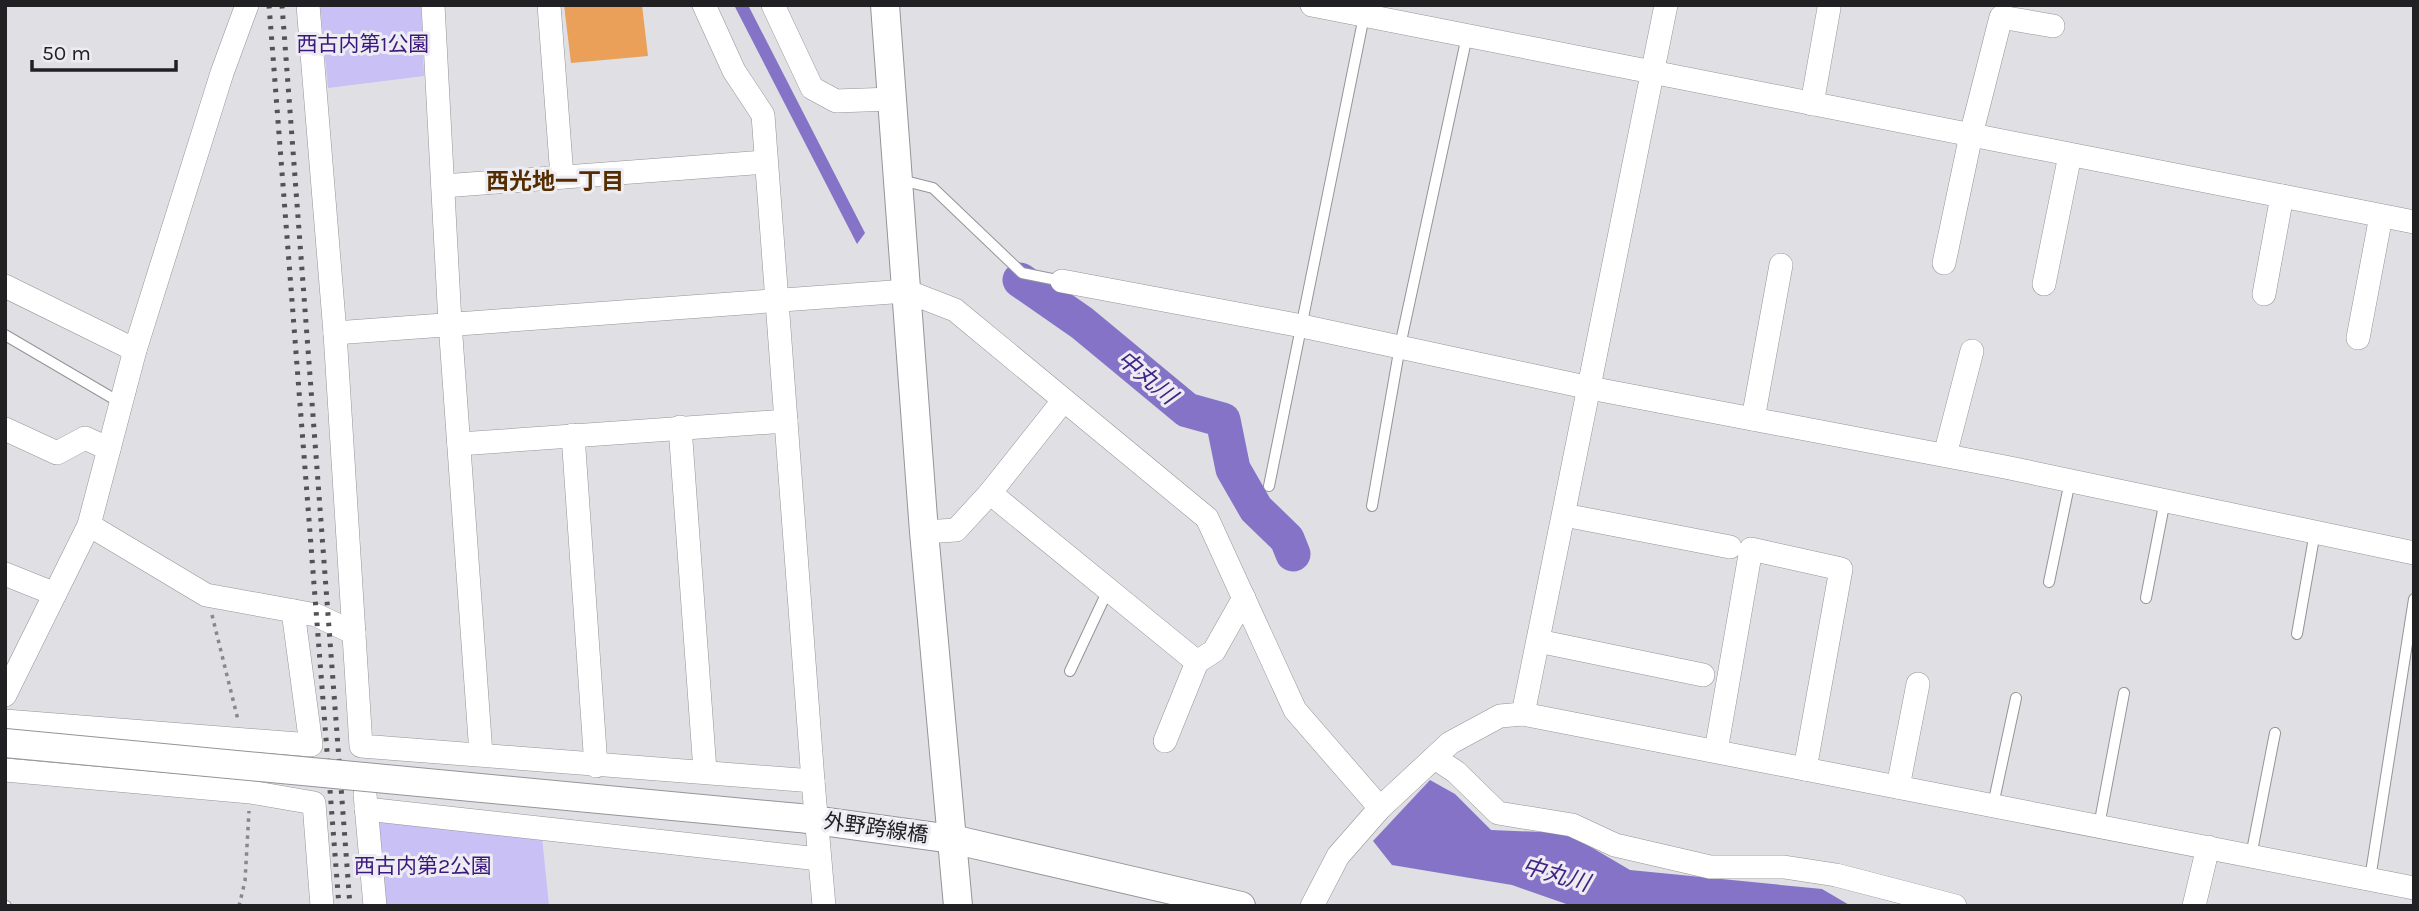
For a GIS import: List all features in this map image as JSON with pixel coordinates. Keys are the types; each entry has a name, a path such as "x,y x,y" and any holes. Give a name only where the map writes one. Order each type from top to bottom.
{"street":[{"path":"5,695 89,525 135,350 222,73 247,5"},
{"path":"308,5 375,906"},
{"path":"433,5 450,323 481,754"},
{"path":"549,5 562,177"},
{"path":"704,5 734,71 763,115 813,781 809,819 819,859 824,906"},
{"path":"773,5 812,88 836,101 892,99"},
{"path":"886,5 905,291 958,906"},
{"path":"1312,5 2414,222"},
{"path":"1524,714 1666,5"},
{"path":"1812,104 1829,8"},
{"path":"1944,263 1971,135 2001,17 2053,26"},
{"path":"2045,284 2070,155"},
{"path":"443,186 766,163"},
{"path":"2264,294 2282,197"},
{"path":"2358,338 2381,216"},
{"path":"1753,419 1781,265"},
{"path":"1062,281 1401,346 1590,388 1945,455 2414,553"},
{"path":"5,286 135,350"},
{"path":"334,333 905,291 955,310 1207,518 1295,710 1380,808"},
{"path":"1945,455 1972,351"},
{"path":"925,532 956,530 990,494 1063,401"},
{"path":"459,444 786,421"},
{"path":"680,427 705,771"},
{"path":"5,429 57,453 85,438 109,449"},
{"path":"573,435 596,766"},
{"path":"990,494 1197,662"},
{"path":"1564,515 1730,547"},
{"path":"89,525 206,595 316,615 354,633"},
{"path":"1716,751 1751,550 1841,569 1805,769"},
{"path":"5,574 55,594"},
{"path":"1166,741 1197,662 1214,651 1244,598"},
{"path":"293,611 311,745 322,906"},
{"path":"1538,641 1703,675"},
{"path":"1898,786 1918,684"},
{"path":"1312,906 1338,856 1380,808 1450,743 1500,716 1524,714 2414,888"},
{"path":"5,721 311,745"},
{"path":"34,723 15,771 250,792 314,803"},
{"name":"外野跨線橋","path":"5,743 809,819 952,839 1241,906"},
{"path":"361,746 813,781"},
{"path":"1435,758 1456,772 1498,813 1572,825 1615,845 1710,867 1784,867 1823,873 1955,906"},
{"path":"366,809 819,859"},
{"path":"2194,906 2208,847"}],"lane":[{"path":"1269,486 1364,16"},
{"path":"1372,506 1401,346 1467,36"},
{"path":"898,180 933,188 1022,274 1062,281"},
{"path":"5,335 121,403"},
{"path":"2049,582 2070,481"},
{"path":"2146,598 2165,500"},
{"path":"2297,634 2315,532"},
{"path":"1070,671 1108,590"},
{"path":"2370,879 2414,599"},
{"path":"2099,826 2124,693"},
{"path":"1993,805 2016,698"},
{"path":"2250,856 2275,733"}],"green space":[{"name":"西古内第1公園","path":"320,5 421,5 424,76 328,88"},
{"name":"西古内第2公園","path":"379,820 542,837 549,906 378,906"}],"water":[{"path":"734,5 748,5 865,233 857,244"},
{"path":"1430,780 1455,794 1491,830 1567,833 1630,870 1822,889 1851,906 1572,906 1512,885 1392,865 1373,841"}],"building":[{"path":"564,5 642,5 648,56 571,63"}],"waterway":[{"name":"中丸川","path":"1020,280 1082,323 1187,410 1223,420 1233,469 1256,509 1287,539 1293,554"}],"railway":[{"path":"269,5 339,906"},
{"path":"282,5 350,906"}],"district":[{"name":"西光地一丁目","path":"555,181"}]}
